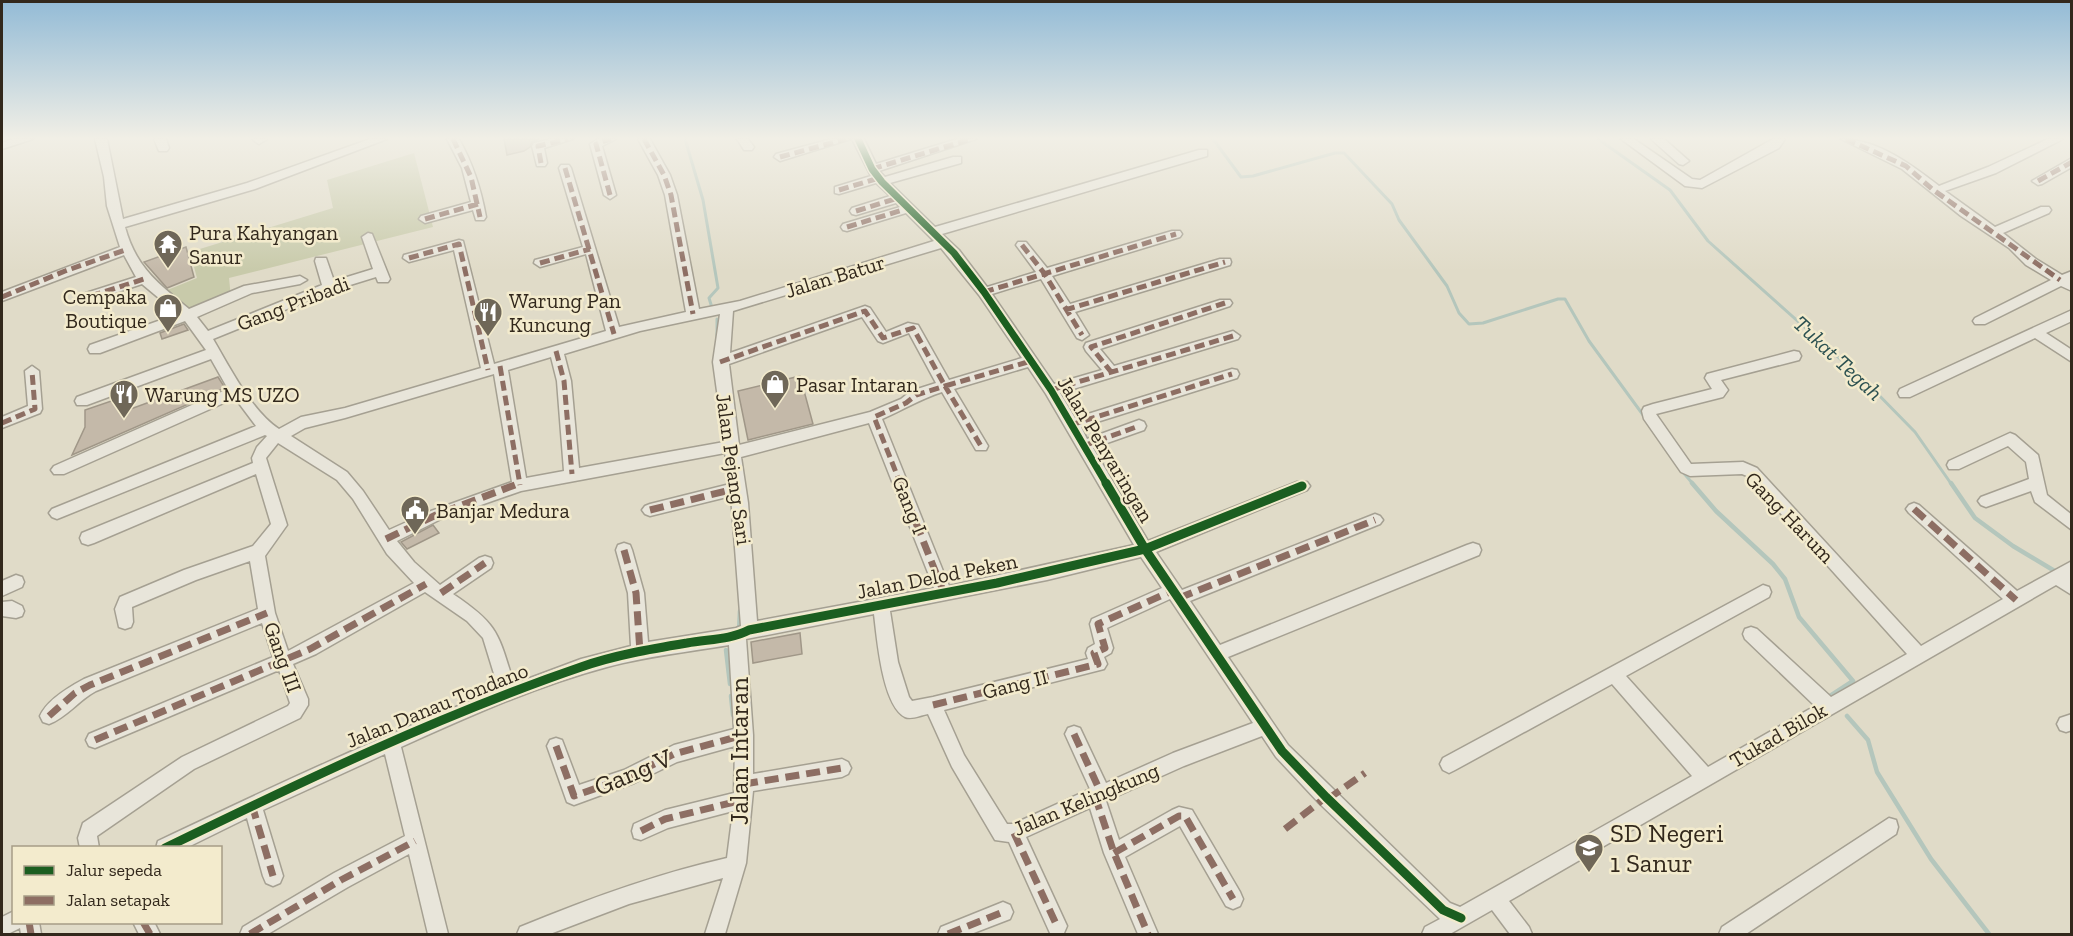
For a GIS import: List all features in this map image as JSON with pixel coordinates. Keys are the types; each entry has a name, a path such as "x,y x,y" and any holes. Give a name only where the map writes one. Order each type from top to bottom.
{"street":[{"path":"110,183 118,225 144,279 188,315 215,352 237,391 274,433 342,477 358,495 386,539 408,567 426,584 473,616 490,635 509,694"},
{"path":"118,225 260,183"},
{"path":"425,219 479,211 474,183"},
{"path":"570,183 600,277 614,334"},
{"path":"606,183 610,195"},
{"path":"667,183 671,195 693,314"},
{"path":"839,190 861,183"},
{"name":"Jalan Penyaringan","path":"884,183 954,253 984,292 1051,390 1145,549 1264,727 1296,767 1446,922"},
{"name":"Jalan Batur","path":"57,513 301,423 338,415 614,334 727,308 1110,183"},
{"path":"1925,183 2013,245 2031,262 2068,281"},
{"path":"1944,187 1956,183"},
{"path":"856,211 904,203"},
{"path":"848,227 904,203"},
{"path":"1994,232 2045,210"},
{"path":"984,292 1176,234"},
{"name":"Gang Pribadi","path":"205,337 329,287 382,276 368,237"},
{"path":"409,258 459,244 494,368 520,485"},
{"path":"1022,245 1044,273 1082,335"},
{"path":"2,297 36,282 128,249"},
{"path":"540,263 590,249"},
{"path":"321,261 329,287"},
{"path":"1065,310 1225,262"},
{"path":"91,296 144,279"},
{"path":"95,349 188,315 249,289 300,280"},
{"path":"1980,321 2068,281"},
{"path":"1112,373 1091,346 1225,303"},
{"name":"Jalan Pejang Sari","path":"727,308 720,362 738,488 748,591 743,634"},
{"path":"720,362 864,311 883,338 913,328 981,446"},
{"path":"1905,393 2072,315"},
{"path":"2037,333 2072,357"},
{"path":"1051,390 1233,336"},
{"path":"556,351 564,381 572,474"},
{"path":"82,401 215,352"},
{"name":"Gang Harum","path":"1794,356 1716,376 1712,378 1721,390 1718,393 1653,409 1649,411 1649,415 1686,468 1690,470 1743,468 1752,472 1919,655"},
{"path":"386,539 436,515 520,485 572,474 732,449 874,417 906,403 916,395 1031,361"},
{"path":"2,423 35,410 32,371"},
{"path":"1071,425 1232,374"},
{"path":"58,470 237,391"},
{"name":"Gang I","path":"874,417 944,593"},
{"path":"1083,446 1139,426"},
{"path":"125,622 123,609 126,602 190,575 258,551 277,529 279,520 261,466 260,455 274,433"},
{"path":"1954,465 2010,439 2033,459 2036,483 2044,503 2072,524"},
{"path":"88,538 261,466"},
{"path":"1986,501 2036,483"},
{"name":"Jalan Delod Peken","path":"743,634 1041,574 1145,549 1302,486"},
{"path":"650,510 738,488"},
{"path":"1914,509 2016,600"},
{"path":"1177,594 1375,520"},
{"path":"624,550 636,593 640,652"},
{"path":"1216,654 1473,550"},
{"name":"Gang III","path":"89,846 87,838 90,830 155,784 188,763 297,709 299,699 267,613 258,551"},
{"path":"441,593 485,563"},
{"name":"Tukad Bilok","path":"1446,922 1490,900 1828,706 2016,600 2065,575"},
{"path":"95,740 284,660 335,635 426,584"},
{"path":"1449,764 1763,592"},
{"name":"Gang II","path":"933,705 1098,664 1094,653 1105,648 1098,624 1177,594"},
{"path":"881,605 895,687 902,705 909,710 933,705"},
{"path":"49,716 75,693 90,685 267,613"},
{"name":"Jalan Danau Tondano","path":"169,846 252,805 391,742 584,666 640,652 743,634"},
{"name":"Jalan Intaran","path":"715,934 735,866 743,792 743,634"},
{"path":"1751,634 1828,706"},
{"path":"1614,674 1706,778"},
{"name":"Jalan Kelingkung","path":"933,705 958,761 999,831 1014,833 1179,759 1264,727"},
{"path":"1074,734 1098,795 1114,853 1148,934"},
{"name":"Gang V","path":"556,746 574,796 628,777 674,754 744,735"},
{"path":"391,742 438,934"},
{"path":"641,831 665,819 743,792 842,768"},
{"path":"252,805 273,876"},
{"path":"1114,853 1179,816 1185,816 1233,899"},
{"path":"1730,934 1889,827"},
{"path":"1014,833 1057,926"},
{"path":"250,934 341,880 415,841"},
{"path":"527,934 603,902 660,883 735,866"},
{"path":"1490,900 1522,934"},
{"path":"948,934 1003,912"}],"green space":[{"path":"328,183 422,183 433,227 229,278 231,298 192,313 165,291 197,278 190,252 333,208"}],"building":[{"name":"Pura Kahyangan Sanur","path":"186,247 194,277 167,288 144,262"},
{"path":"184,324 188,330 162,339 160,333"},
{"name":"Pasar Intaran","path":"800,376 813,424 748,440 738,391"},
{"name":"Warung MS UZO","path":"218,377 225,388 72,455 85,427 85,410 126,396 128,410"},
{"path":"433,525 439,533 407,549 401,542"},
{"path":"800,633 802,654 753,663 751,642"}],"waterway":[{"path":"698,183 718,288 709,298 713,311"},
{"path":"1372,183 1392,204 1399,220 1447,286 1459,313 1469,324 1483,323 1558,299 1565,299 1589,341 1646,419"},
{"name":"Tukat Tegah","path":"1660,183 1670,190 1708,241 1866,382 1915,432 1952,485"},
{"path":"717,319 717,337"},
{"path":"1681,470 1694,485"},
{"path":"1692,483 1716,511 1773,564 1785,579 1799,617 1853,681 1830,696 1830,699"},
{"name":"Tukat Tegah","path":"1951,483 1975,518 2013,546 2058,573"},
{"path":"739,631 740,611"},
{"path":"726,650 730,684"},
{"path":"731,696 733,715"},
{"path":"1847,716 1868,740 1877,772 1931,859 1989,934"}],"marked path":[{"path":"472,183 480,217"},
{"path":"570,183 614,334"},
{"path":"607,183 610,195"},
{"path":"667,183 671,195 693,314"},
{"path":"839,190 863,183"},
{"path":"1925,183 2060,280"},
{"path":"856,211 898,198"},
{"path":"425,219 478,204"},
{"path":"847,227 909,208"},
{"path":"984,292 1176,234"},
{"path":"409,258 459,244 488,370"},
{"path":"1022,245 1044,273 1082,335"},
{"path":"2,297 65,271 128,249"},
{"path":"540,263 590,249"},
{"path":"1065,310 1225,262"},
{"path":"91,296 144,279"},
{"path":"1112,373 1091,347 1225,303"},
{"path":"720,362 865,311 883,338 913,328 945,386 1031,361"},
{"path":"1051,390 1233,336"},
{"path":"556,351 564,381 572,474"},
{"path":"386,539 436,515 520,485 500,366"},
{"path":"2,423 35,409 32,371"},
{"path":"1071,425 1232,374"},
{"path":"944,593 874,417 906,403 916,395 945,386 981,446"},
{"path":"1083,446 1139,426"},
{"path":"650,510 738,488"},
{"path":"1914,509 2016,600"},
{"path":"1179,598 1375,520"},
{"path":"624,550 636,593 640,652"},
{"path":"441,593 485,563"},
{"path":"95,740 310,649 426,584"},
{"path":"933,705 1098,664 1094,653 1105,648 1098,624 1174,590"},
{"path":"49,716 75,693 90,685 267,613"},
{"path":"1074,734 1101,793"},
{"path":"556,746 574,796 628,777 674,754 744,735"},
{"path":"744,784 842,768"},
{"path":"1328,799 1365,773"},
{"path":"1095,796 1114,853 1148,934"},
{"path":"1285,829 1326,797"},
{"path":"641,831 665,819 743,800"},
{"path":"252,805 273,876"},
{"path":"1114,853 1179,816 1185,816 1233,899"},
{"path":"1014,833 1057,926"},
{"path":"250,934 341,880 415,841"},
{"path":"948,934 1003,912"},
{"path":"29,924 31,934"},
{"path":"144,924 150,934"}],"cycle path":[{"path":"883,183 954,253 984,292 1051,390 1145,549 1282,751 1326,797 1443,910 1461,918"},
{"path":"169,846 422,729 528,686 594,663 650,649 729,637 749,630 1047,573 1145,549 1302,486"}],"place":[{"name":"Pura Kahyangan Sanur","path":"168,270"},
{"name":"Cempaka Boutique","path":"168,334"},
{"name":"Warung Pan Kuncung","path":"488,338"},
{"name":"Pasar Intaran","path":"775,410"},
{"name":"Warung MS UZO","path":"124,420"},
{"name":"Banjar Medura","path":"415,536"},
{"name":"SD Negeri 1 Sanur","path":"1589,874"}]}
